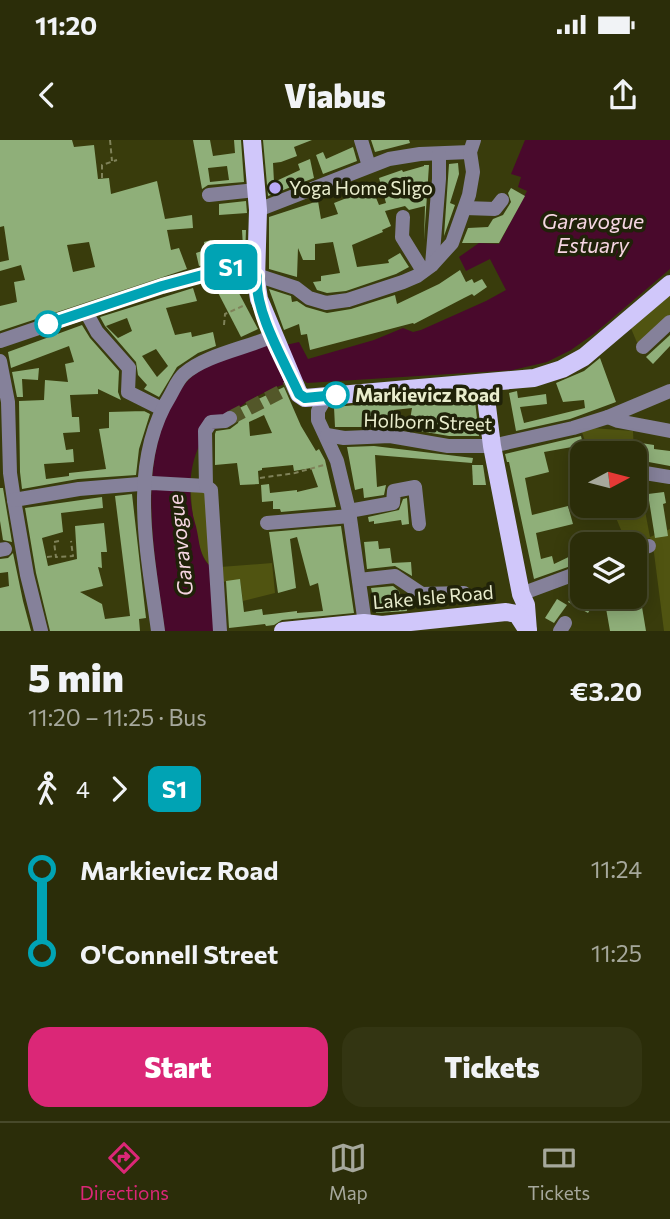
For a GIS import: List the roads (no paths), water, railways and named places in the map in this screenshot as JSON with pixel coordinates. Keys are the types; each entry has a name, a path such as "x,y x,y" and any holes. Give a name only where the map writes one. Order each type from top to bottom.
{"main road":[{"path":"252,140 258,210 259,299 293,385 305,398 480,391 504,382 534,378 562,369 584,357 670,284"},
{"path":"480,391 528,617 528,631"},
{"name":"Lake Isle Road","path":"506,612 515,605 521,594"},
{"name":"Lake Isle Road","path":"283,631 365,627 506,612 517,614 528,631"}],"street":[{"path":"361,140 369,166"},
{"path":"0,341 162,286 232,267 296,288 309,298 326,303 382,290 428,268 452,243 465,208 473,172 472,146 439,154 389,159 258,210"},
{"path":"428,268 439,179 439,154"},
{"path":"209,195 256,190"},
{"path":"465,208 495,209 502,200"},
{"path":"403,217 402,237 428,268"},
{"path":"86,312 97,332 129,368 128,392 162,409"},
{"path":"643,347 670,321"},
{"path":"158,631 146,529 150,446 162,409 184,374 212,358 273,338"},
{"path":"0,361 8,402 5,481 14,500 10,548 41,631"},
{"name":"Holborn Street","path":"327,435 344,438 390,436 448,446 492,446 608,417 670,391"},
{"path":"320,397 318,420 337,461 349,513 365,627"},
{"path":"608,417 615,421 670,431"},
{"path":"204,487 205,431 211,422 230,418"},
{"path":"648,473 670,477"},
{"path":"14,500 79,489 148,483 204,487 211,490 220,631"},
{"path":"267,523 349,513 393,503 394,491 415,487 419,524"},
{"path":"359,580 395,576 422,594 464,593"},
{"path":"521,594 570,576"}],"water":[{"name":"Garavogue Estuary","path":"525,140 670,140 670,269 595,333 571,350 547,362 513,370 307,383 302,379 277,387 244,404 203,440 196,453 191,473 193,514 202,552 211,567 217,631 165,631 153,542 152,480 164,422 184,385 210,365 267,344 277,347 299,342 308,359 374,340 403,328 413,332 421,330 506,290 490,259 466,271 459,257 479,243 499,244 527,191 518,187 521,177 511,174"}],"tunnel":[{"path":"230,418 290,387"}],"place":[{"name":"Yoga Home Sligo","path":"275,188"},
{"name":"Markievicz Road","path":"336,395"}],"water label":[{"name":"Garavogue","path":"181,545"}]}
